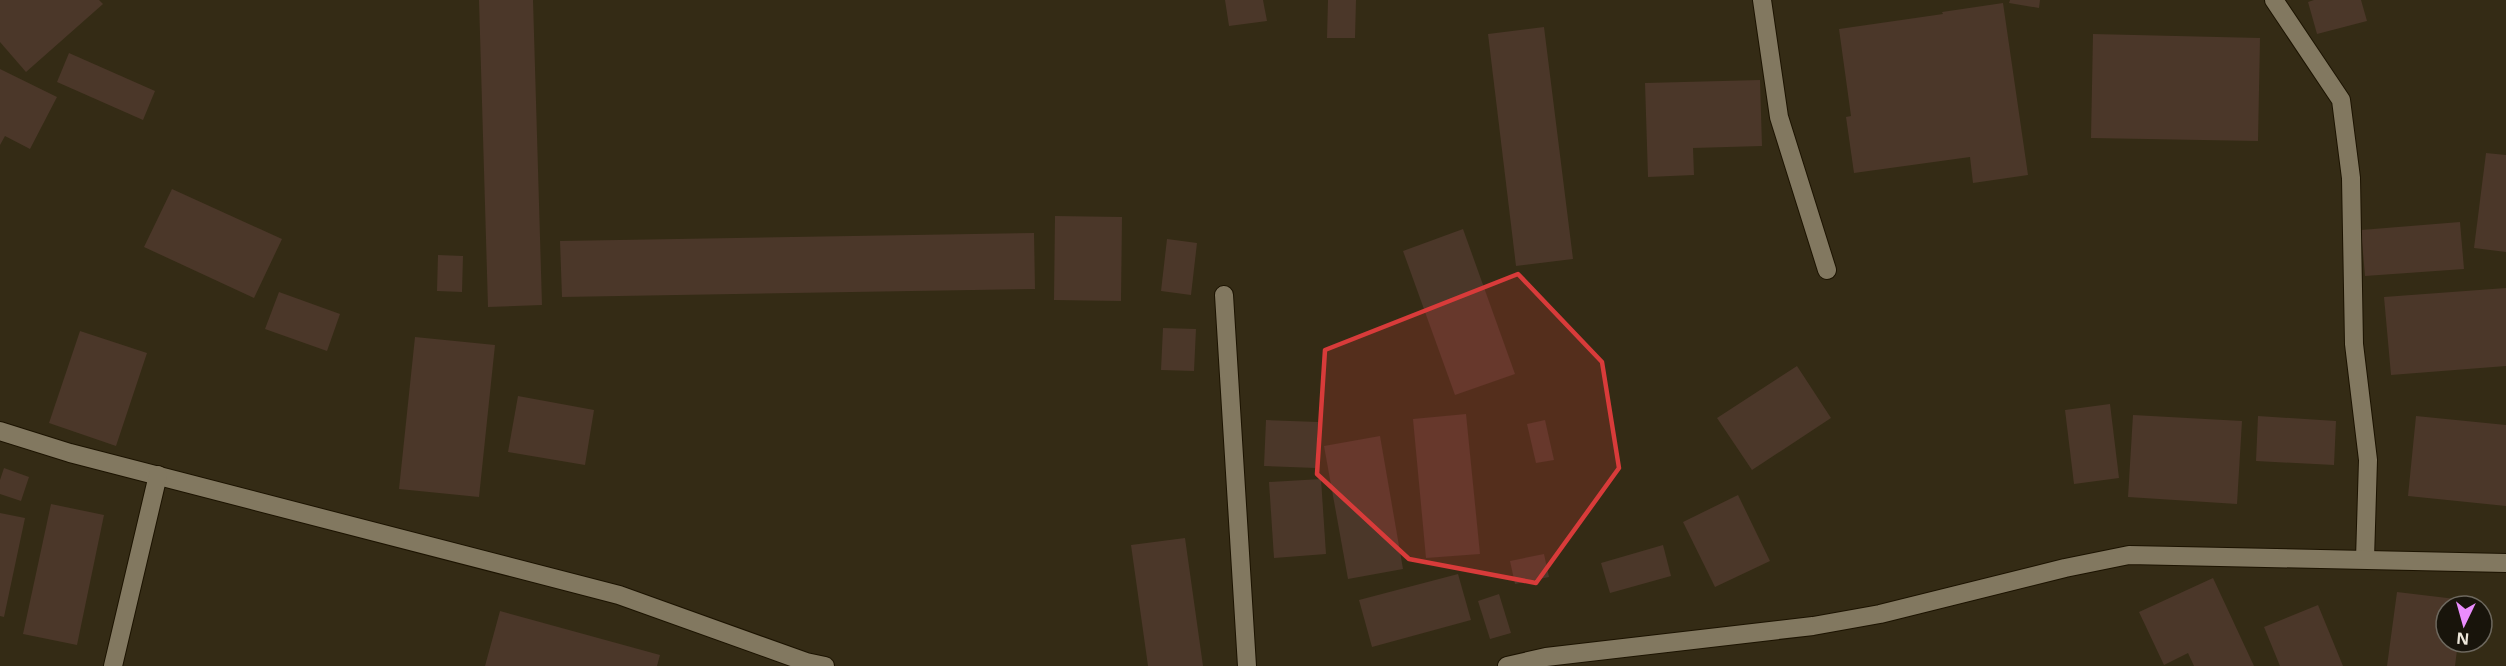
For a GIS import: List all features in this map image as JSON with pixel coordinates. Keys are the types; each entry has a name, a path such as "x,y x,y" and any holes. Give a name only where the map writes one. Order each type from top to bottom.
{"street":[{"path":"1762,0 1779,117 1827,270"},
{"path":"2274,0 2341,100 2351,178 2354,344 2368,460 2366,559"},
{"path":"1224,295 1247,666"},
{"path":"0,431 70,453 620,595 806,662 825,666"},
{"path":"113,666 158,475"},
{"path":"1508,666 1546,657 1813,626 1880,614 2064,568 2129,555 2506,563"}],"highlighted area":[{"path":"1518,274 1602,362 1619,468 1536,583 1409,559 1317,474 1325,350"}],"building":[{"path":"0,0 99,0 103,4 26,72 0,42"},
{"path":"479,0 533,0 542,305 488,307"},
{"path":"1225,0 1263,0 1267,21 1229,26"},
{"path":"1328,0 1356,0 1355,38 1327,38"},
{"path":"2010,0 2040,0 2039,8 2009,3"},
{"path":"2361,0 2367,21 2317,34 2308,2"},
{"path":"2003,3 2028,175 1973,183 1970,157 1854,173 1846,117 1851,116 1839,29"},
{"path":"1544,27 1573,259 1516,266 1488,34"},
{"path":"2093,34 2260,38 2258,141 2091,138"},
{"path":"69,53 155,91 143,120 57,82"},
{"path":"0,69 57,97 30,149 5,136 0,145"},
{"path":"1760,80 1762,146 1693,148 1694,175 1648,177 1645,83"},
{"path":"2486,153 2506,155 2506,252 2474,248"},
{"path":"172,189 282,239 254,298 144,247"},
{"path":"1055,216 1122,217 1121,301 1054,300"},
{"path":"2460,222 2464,269 2365,276 2361,230"},
{"path":"1463,229 1515,374 1455,395 1403,251"},
{"path":"1034,233 1035,289 562,297 560,241"},
{"path":"1167,239 1197,243 1191,295 1161,291"},
{"path":"438,255 463,256 462,292 437,291"},
{"path":"2506,288 2506,366 2391,375 2384,297"},
{"path":"279,292 340,314 327,351 265,329"},
{"path":"1163,328 1196,329 1194,371 1161,370"},
{"path":"80,331 147,353 116,446 49,423"},
{"path":"415,337 495,345 479,497 399,489"},
{"path":"1797,366 1831,418 1752,470 1717,418"},
{"path":"518,396 594,410 585,465 508,452"},
{"path":"2110,404 2119,478 2074,484 2065,410"},
{"path":"1466,414 1480,554 1426,558 1413,419"},
{"path":"2133,415 2242,421 2237,504 2128,497"},
{"path":"2258,416 2336,421 2334,465 2256,461"},
{"path":"2416,416 2506,425 2506,506 2408,496"},
{"path":"1266,420 1318,422 1316,468 1264,466"},
{"path":"1545,420 1554,460 1536,463 1527,424"},
{"path":"1380,436 1403,569 1348,579 1324,446"},
{"path":"4,468 29,477 21,501 0,494 0,480"},
{"path":"1321,479 1326,554 1274,558 1269,482"},
{"path":"1738,495 1770,561 1715,587 1683,522"},
{"path":"51,504 104,515 77,645 23,634"},
{"path":"0,513 25,518 4,617 0,616"},
{"path":"1185,538 1203,666 1148,666 1131,545"},
{"path":"1663,545 1671,576 1610,593 1601,563"},
{"path":"1544,554 1549,577 1515,584 1510,561"},
{"path":"1458,574 1471,620 1372,647 1359,600"},
{"path":"2213,578 2254,666 2194,666 2188,653 2164,665 2139,612"},
{"path":"2397,592 2434,596 2434,654 2456,654 2455,666 2387,666"},
{"path":"1499,594 1511,633 1490,639 1478,601"},
{"path":"2318,605 2343,666 2280,666 2264,627"},
{"path":"500,611 660,655 657,666 485,666"}]}
